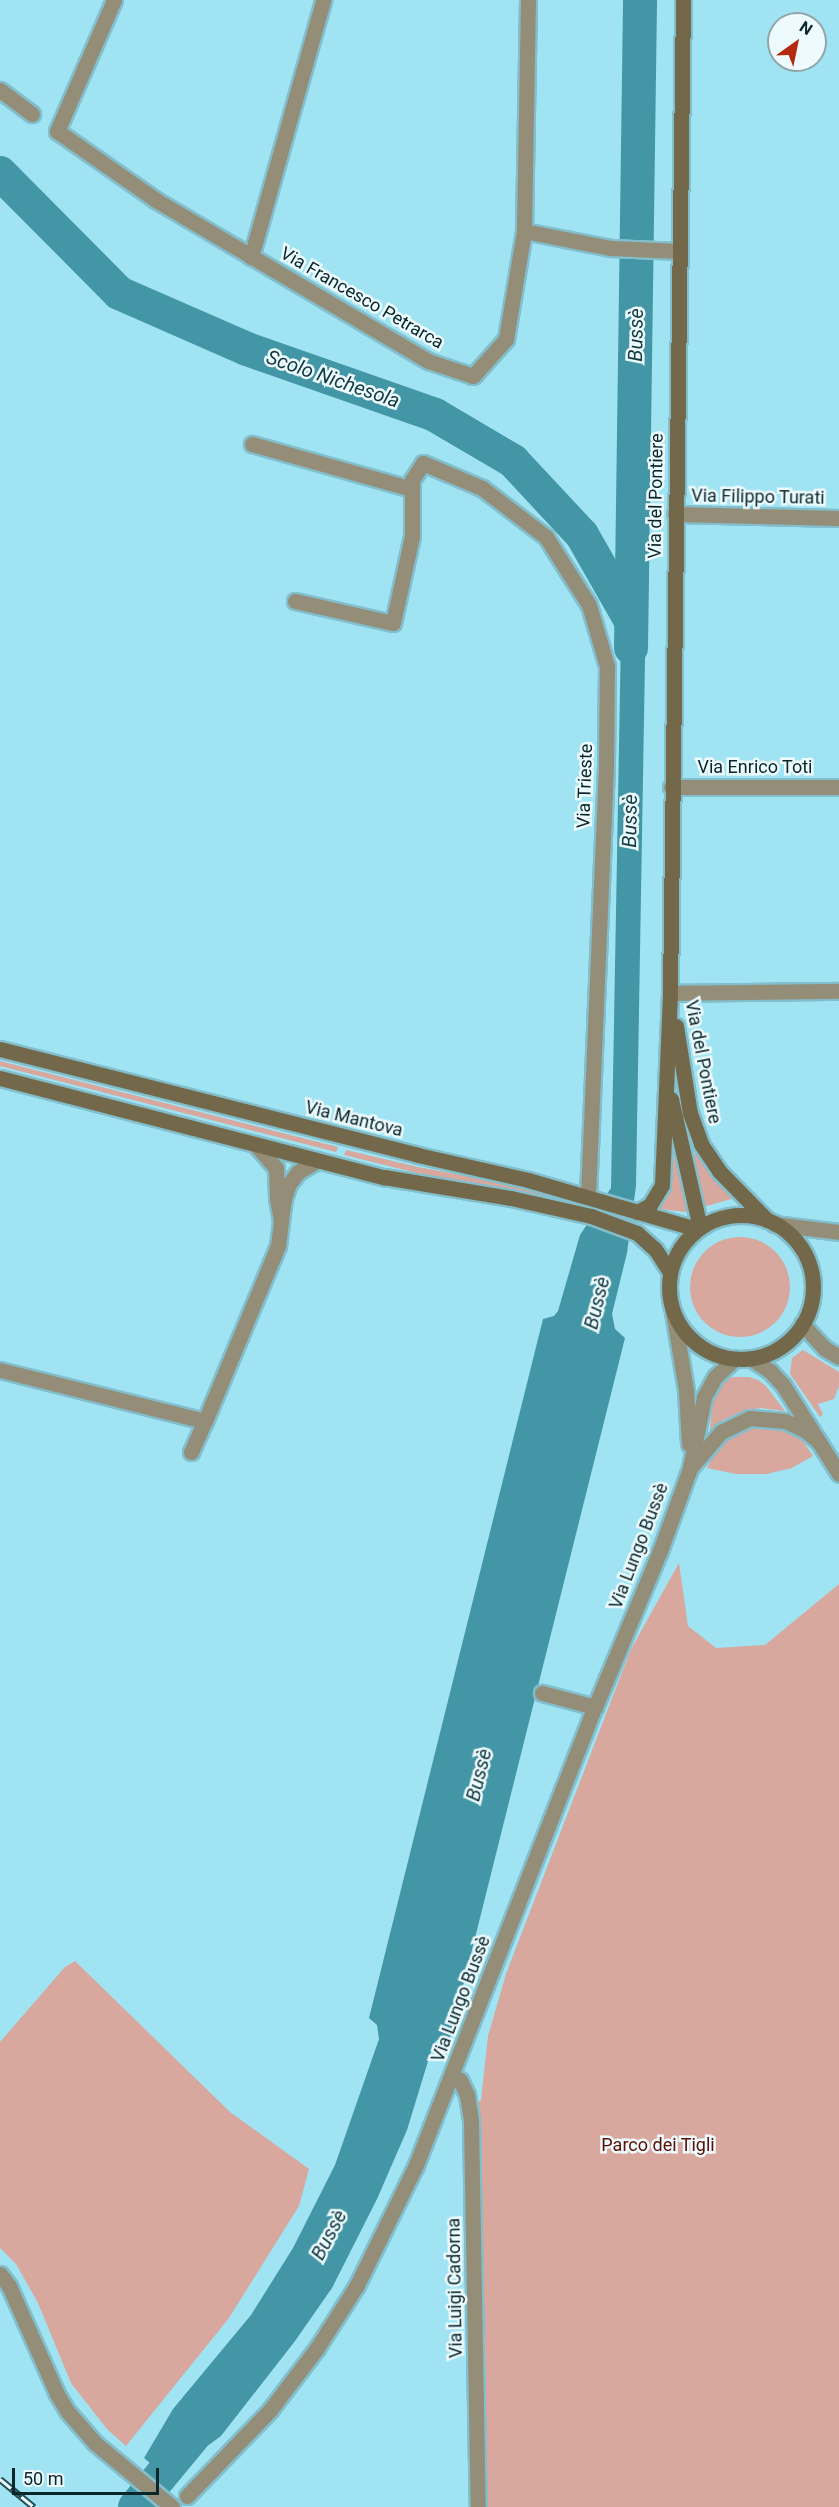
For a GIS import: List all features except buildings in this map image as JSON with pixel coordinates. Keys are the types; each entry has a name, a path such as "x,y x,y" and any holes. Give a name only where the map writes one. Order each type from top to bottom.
{"main road":[{"name":"Via del Pontiere","path":"637,1212 650,1205 662,1185 667,1076 683,0"},
{"name":"Via del Pontiere","path":"670,993 686,1090 700,1144 719,1171 771,1222"},
{"name":"Via Mantova","path":"0,1049 407,1153 594,1197 637,1212 699,1228"},
{"name":"Via del Pontiere","path":"667,1076 678,1139 699,1228"},
{"path":"0,1078 414,1183 500,1196 591,1216 637,1233 655,1249 670,1272"},
{"path":"747,1215 771,1222 785,1229 797,1243 808,1262 813,1283 811,1304 802,1324 784,1344 753,1359 718,1356 693,1340 680,1327 673,1312 669,1292 670,1272 676,1255 699,1228 726,1216 747,1215"}],"street":[{"name":"Via Francesco Petrarca","path":"114,0 57,131 156,200 251,257 429,361 473,376 506,339 524,231 528,0"},
{"name":"Via Francesco Petrarca","path":"251,257 323,0"},
{"path":"0,90 32,114"},
{"path":"524,231 611,248 679,251"},
{"path":"252,444 412,489 412,536 393,623 296,601"},
{"name":"Via Trieste","path":"412,489 412,480 423,463 482,488 546,537 589,605 607,666 594,1197"},
{"name":"Via Filippo Turati","path":"675,514 839,518"},
{"name":"Via Enrico Toti","path":"671,787 839,787"},
{"path":"670,993 839,991"},
{"path":"255,1144 276,1168 277,1198 281,1220"},
{"path":"191,1452 278,1246 284,1199 289,1184 298,1173 318,1160"},
{"path":"771,1222 839,1232"},
{"name":"Via Lungo Bussè","path":"673,1312 686,1390 690,1468"},
{"path":"802,1324 824,1348 839,1357"},
{"name":"Via Lungo Bussè","path":"187,2496 270,2410 317,2348 357,2285 416,2165 595,1707 660,1551 690,1468 707,1390 715,1377 734,1359"},
{"path":"753,1359 770,1371 783,1385 839,1474"},
{"path":"0,1370 205,1420"},
{"path":"690,1468 721,1432 750,1418 762,1417 785,1421 819,1442"},
{"path":"542,1693 595,1707"},
{"name":"Via Luigi Cadorna","path":"452,2076 460,2080 467,2095 471,2121 478,2507"},
{"path":"0,2274 9,2286 26,2321 57,2394 81,2428 108,2454 172,2507"}],"green space":[{"path":"0,1061 338,1147 336,1152 0,1066"},
{"path":"346,1150 418,1167 561,1194 560,1199 417,1173 344,1155"},
{"path":"699,1153 707,1168 735,1198 703,1207 690,1156"},
{"path":"675,1158 687,1212 659,1209 669,1195 671,1159"},
{"path":"740,1237 759,1241 775,1252 786,1268 790,1287 786,1306 775,1322 759,1333 740,1337 721,1333 705,1322 694,1306 690,1287 694,1268 705,1252 721,1241"},
{"path":"803,1350 839,1372 839,1386 834,1399 818,1404 823,1414 820,1417 790,1374 792,1358"},
{"path":"732,1377 749,1377 758,1380 766,1386 785,1411 761,1408 747,1410 723,1420 710,1430 713,1393 718,1385"},
{"path":"763,1425 790,1432 802,1440 813,1456 792,1468 766,1474 736,1474 707,1468 716,1448 725,1439 736,1432"},
{"name":"Parco dei Tigli","path":"679,1563 688,1626 716,1648 765,1645 839,1584 839,2507 484,2507 475,2103 481,2100 488,2036 506,1974 631,1649"},
{"path":"75,1961 230,2112 309,2169 299,2206 229,2318 126,2446 107,2429 71,2383 38,2303 16,2264 0,2248 0,2042 65,1967"}],"water":[{"path":"619,602 646,602 636,1186 627,1253 612,1314 615,1329 625,1338 450,2038 437,2040 433,2045 407,2130 377,2199 332,2288 295,2341 221,2436 202,2450 173,2483 144,2458 173,2409 251,2315 293,2248 335,2165 379,2039 377,2025 369,2018 543,1319 554,1316 558,1311 580,1235 611,1188 621,635"}],"waterway":[{"name":"Bussè","path":"631,648 640,0"},
{"name":"Scolo Nichesola","path":"0,173 119,293 247,349 435,415 513,461 582,535 631,621"},
{"name":"Bussè","path":"135,2507 193,2437"}],"railway":[{"path":"0,2479 34,2507"}]}
